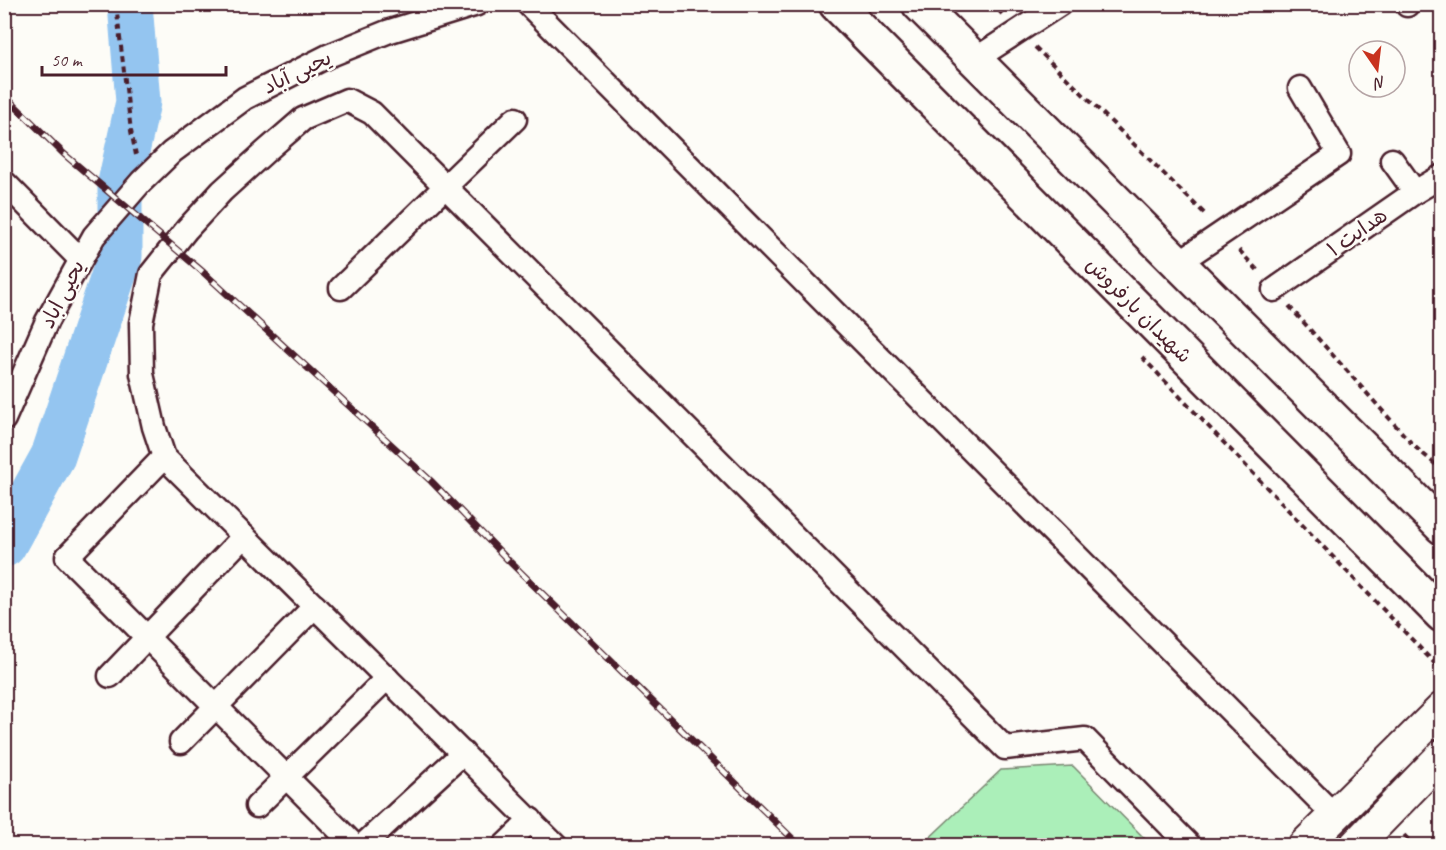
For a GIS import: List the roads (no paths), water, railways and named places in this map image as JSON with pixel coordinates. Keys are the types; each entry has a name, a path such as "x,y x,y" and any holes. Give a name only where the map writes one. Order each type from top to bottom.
{"highway":[{"name":"شهیدان بارفروش","path":"836,4 1442,615"},
{"path":"919,4 1442,527"}],"street":[{"name":"یحیی آباد","path":"141,182 172,152 245,98 328,56 387,32 477,4"},
{"path":"528,4 1334,815 1357,844 1442,756"},
{"path":"974,60 1060,4"},
{"path":"1178,263 1339,154 1300,88"},
{"path":"556,846 164,457 154,427 142,374 141,323 151,274 187,229 222,191 303,119 347,100 372,113 1005,748 1085,739 1190,846"},
{"path":"341,288 515,119"},
{"path":"1392,160 1415,192"},
{"name":"هدایت ۱","path":"1274,290 1415,192 1442,176"},
{"path":"4,182 80,259"},
{"name":"یحیی اباد","path":"4,419 47,321 80,259 94,236 141,182"},
{"path":"164,457 67,557 355,846"},
{"path":"110,676 244,536"},
{"path":"181,742 315,606"},
{"path":"257,806 387,678"},
{"path":"1304,846 1442,709"},
{"path":"362,846 463,753"},
{"path":"504,846 531,820"}],"waterway":[{"path":"4,545 53,456 120,256 120,183 138,102 130,4"}],"railway":[{"path":"4,95 64,154 203,272 431,481 508,560 800,846"}]}
